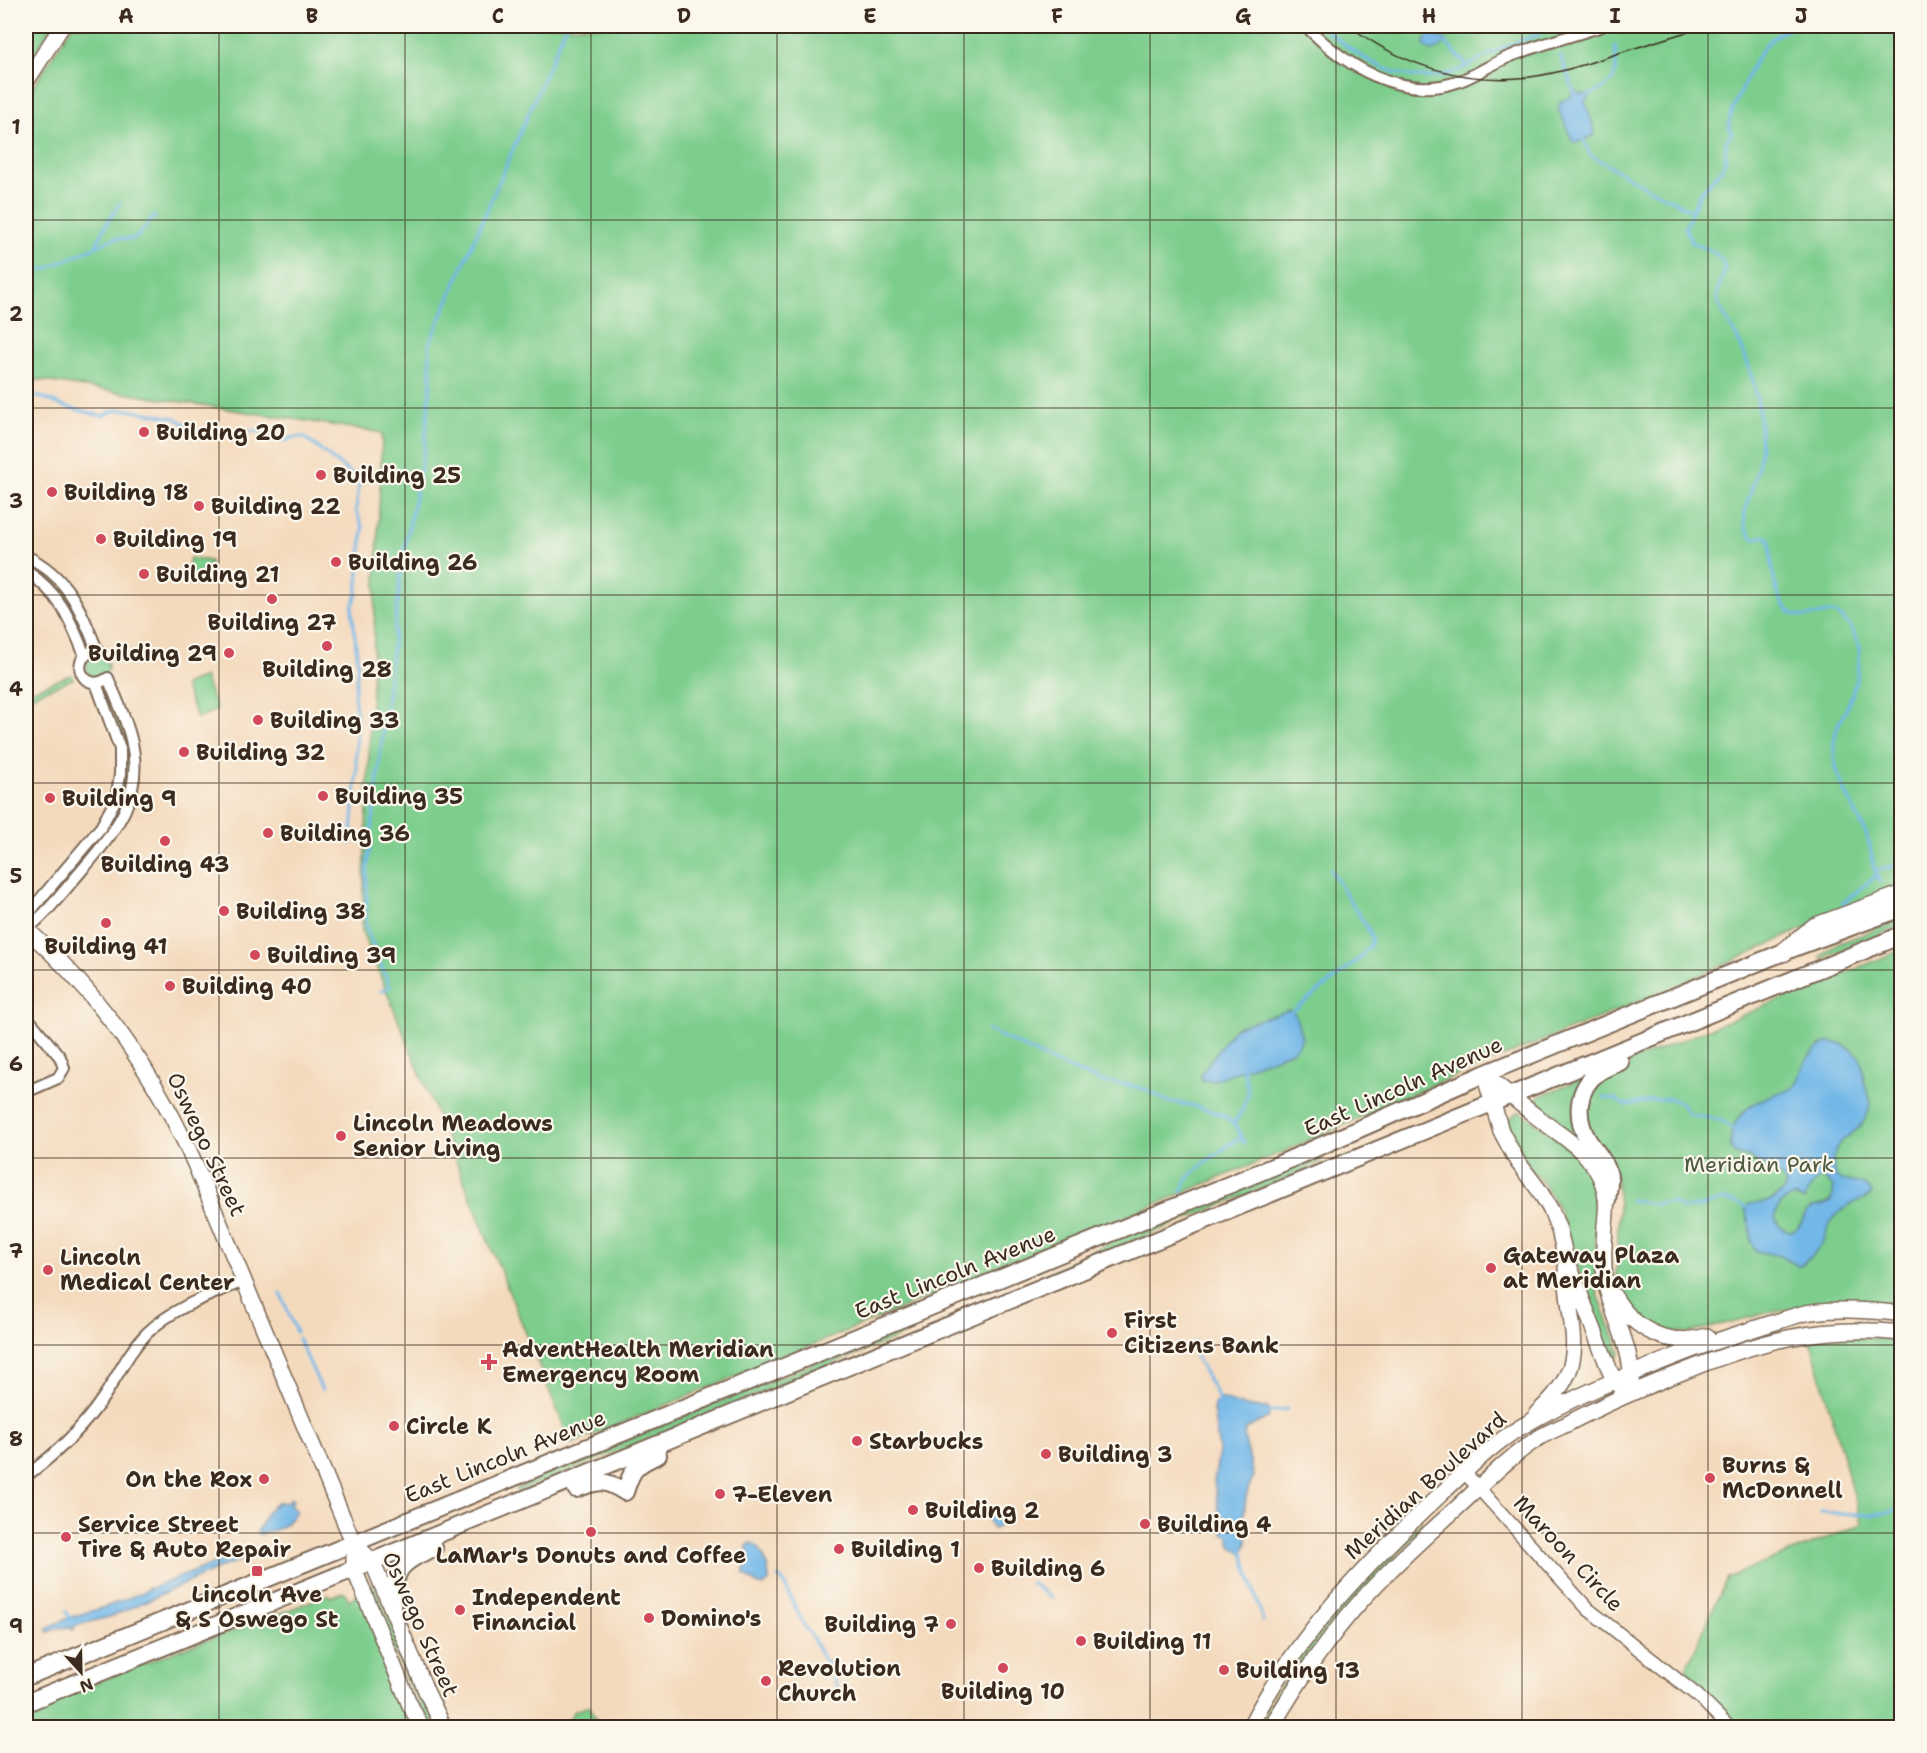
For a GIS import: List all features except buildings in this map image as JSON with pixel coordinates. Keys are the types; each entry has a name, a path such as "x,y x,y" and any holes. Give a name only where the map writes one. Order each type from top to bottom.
{"highway":[{"path":"1784,952 1815,927 1902,896"}],"main road":[{"path":"26,82 62,26"},
{"name":"East Lincoln Avenue","path":"26,1677 1294,1158 1484,1074 1784,952 1902,908"},
{"name":"Oswego Street","path":"26,930 89,992 120,1032 148,1073 186,1144 353,1542 354,1569 409,1703 422,1728"},
{"name":"East Lincoln Avenue","path":"26,1703 1899,937"},
{"path":"1630,1394 1631,1374 1605,1278 1604,1243 1608,1172 1601,1157 1586,1136 1580,1121 1580,1104 1586,1085 1592,1077 1603,1070 1699,1030 1715,1012"},
{"path":"1484,1074 1584,1152 1601,1177 1607,1200"},
{"path":"1484,1074 1497,1121 1510,1150 1551,1210 1565,1255 1614,1380 1630,1394"},
{"path":"1520,1427 1558,1391 1566,1379 1572,1360 1575,1342 1567,1300 1565,1255"},
{"path":"1605,1278 1618,1302 1632,1320 1650,1333 1671,1339 1697,1339 1750,1323 1792,1314 1797,1315"},
{"name":"Meridian Boulevard","path":"1249,1728 1283,1670 1338,1598 1384,1549 1465,1473 1520,1427 1614,1380 1728,1336 1797,1315 1846,1311 1902,1314"},
{"name":"Meridian Boulevard","path":"1271,1728 1309,1667 1354,1608 1406,1554 1479,1487 1537,1439 1588,1412 1630,1394 1730,1353 1778,1339 1836,1331 1866,1330 1902,1333"},
{"path":"530,1497 548,1500 598,1482 611,1484 625,1492 630,1474 642,1462 722,1429 741,1410"},
{"path":"392,1607 395,1578 406,1563 416,1555 471,1532 493,1512"},
{"name":"Oswego Street","path":"353,1542 372,1561 444,1728"}],"street":[{"path":"1306,26 1364,70 1392,83 1420,88 1457,82 1511,56 1577,29 1602,26"},
{"path":"26,556 48,570 72,595 83,615 97,650 85,656 81,664 82,675 88,681 96,683 108,678 132,743 134,778 122,819 108,840 41,917 26,930"},
{"path":"26,571 45,586 63,606 85,656"},
{"path":"26,930 32,909 101,827 116,799 120,775 120,749 96,683"},
{"path":"26,1016 60,1057 64,1068 55,1080 26,1092"},
{"path":"26,1476 76,1433 104,1396 132,1350 154,1327 186,1306 244,1281"},
{"name":"Maroon Circle","path":"1465,1473 1588,1609 1705,1701 1730,1728"}],"green space":[{"path":"26,26 52,26 26,67"},
{"path":"72,26 1901,26 1901,890 1800,930 1672,988 1438,1083 1285,1151 571,1444 362,931 382,434 26,378 26,98"},
{"path":"190,558 210,561 210,566 204,572 202,581 185,577"},
{"path":"26,561 44,572 67,596 83,625 88,644 84,643 74,618 56,590 26,566"},
{"path":"97,656 105,659 108,667 105,675 97,678 89,675 86,667 89,659"},
{"path":"70,675 73,679 26,698 26,693"},
{"path":"204,677 217,710 197,718 184,685"},
{"path":"107,690 112,697 126,740 129,754 128,782 126,796 114,824 90,853 89,849 107,828 117,811 123,794 125,777 122,743 105,692"},
{"path":"1901,920 1901,926 1821,959 1820,957 1837,944"},
{"name":"Meridian Park","path":"1901,950 1901,1305 1849,1301 1848,1305 1806,1307 1767,1313 1688,1333 1662,1330 1639,1317 1626,1301 1616,1275 1619,1204 1616,1177 1591,1134 1585,1102 1607,1071"},
{"path":"1584,1078 1579,1137 1540,1112 1543,1109 1536,1099"},
{"path":"1520,1111 1563,1142 1591,1172 1597,1196 1595,1277 1598,1294 1620,1353 1617,1358 1612,1357 1591,1305 1558,1208 1516,1145 1511,1133 1507,1121"},
{"path":"1322,1161 1301,1172 1045,1277 1044,1275 1119,1238 1298,1165"},
{"path":"898,1329 906,1334 517,1492 516,1489 553,1470"},
{"path":"1829,1337 1901,1339 1901,1727 1740,1727 1711,1697 1684,1674 1727,1578 1862,1524 1810,1339"},
{"path":"1422,1521 1424,1523 1265,1727 1261,1726 1274,1695 1342,1601"},
{"path":"374,1584 438,1727 433,1727 407,1682 369,1589 370,1585"},
{"path":"343,1592 349,1600 359,1595 415,1728 26,1728 26,1711 173,1652 329,1594 331,1597"},
{"path":"590,1706 599,1727 563,1727 575,1711"}],"water":[{"path":"1429,32 1446,40 1436,50 1432,51 1423,45"},
{"path":"1576,90 1580,94 1589,94 1585,101 1595,132 1593,136 1576,143 1573,142 1558,108 1561,101 1571,97 1572,91"},
{"path":"1289,1010 1295,1014 1302,1038 1292,1051 1212,1081 1202,1080 1201,1074 1234,1028"},
{"path":"1833,1042 1848,1047 1856,1053 1862,1063 1871,1104 1861,1125 1839,1143 1835,1153 1834,1170 1838,1178 1864,1185 1872,1193 1839,1212 1830,1223 1819,1247 1798,1266 1780,1256 1756,1251 1751,1242 1745,1209 1749,1204 1766,1202 1777,1197 1786,1184 1781,1177 1751,1158 1735,1154 1731,1148 1731,1140 1733,1129 1741,1115 1760,1100 1793,1088 1808,1058 1824,1044","holes":["1823,1177 1833,1187 1831,1200 1810,1209 1796,1230 1788,1231 1778,1224 1777,1210 1788,1198 1793,1196 1804,1200 1813,1183"]},
{"path":"1221,1398 1246,1407 1268,1408 1269,1417 1246,1429 1244,1436 1254,1477 1244,1509 1247,1542 1241,1553 1231,1546 1229,1536 1223,1533 1214,1482 1219,1451 1213,1409 1215,1403"},
{"path":"290,1498 293,1500 290,1505 296,1511 290,1520 281,1527 260,1535 257,1532 270,1509 279,1502 287,1503"},
{"path":"1007,1508 1010,1522 993,1529 986,1516"},
{"path":"751,1543 759,1548 766,1562 769,1582 765,1586 757,1584 744,1574 749,1561 747,1546"},
{"path":"241,1550 244,1552 241,1561 226,1565 113,1616 74,1626 74,1630 71,1627 58,1628 48,1632 46,1628 146,1591 148,1588 223,1560"}],"waterway":[{"path":"381,991 390,987 366,928 367,871 403,556 424,452 431,381 429,345 566,26"},
{"path":"932,37 935,26"},
{"path":"1321,26 1351,49 1383,68 1419,77 1438,76 1457,71 1507,46 1540,34 1543,26"},
{"path":"1375,26 1385,32"},
{"path":"1795,26 1771,40 1755,62 1730,118 1729,125 1732,133 1726,141 1725,161 1722,169 1700,193 1685,228 1692,243 1713,252 1723,262 1724,271 1718,291 1718,301 1735,333 1752,377 1761,438 1757,473 1745,514 1746,528 1755,539 1765,536 1770,540 1775,584 1784,605 1791,612 1800,616 1828,613 1838,615 1854,633 1858,643 1859,658 1856,677 1849,703 1836,731 1834,758 1837,772 1868,840 1880,882"},
{"path":"1445,42 1468,66"},
{"path":"1586,96 1604,88 1613,78 1616,65 1615,46"},
{"path":"1560,55 1574,92"},
{"path":"1583,137 1590,155 1691,210"},
{"path":"96,246 120,203"},
{"path":"26,278 36,271 48,268 115,238 137,237 155,216"},
{"path":"26,397 41,397 66,407 102,416 116,410 128,410 176,418 191,429 217,433 260,431 283,441 304,437 358,479 356,510 363,528 357,594 352,608 358,665 354,697 357,716 357,771 351,844"},
{"path":"1875,871 1902,864"},
{"path":"1289,1014 1348,969 1371,943 1368,929 1330,869"},
{"path":"1844,910 1843,903 1876,876"},
{"path":"1894,982 1893,990 1902,1013"},
{"path":"1897,1028 1902,1026"},
{"path":"988,1030 1058,1064 1103,1082 1126,1084 1147,1090 1167,1101 1195,1106 1223,1115 1237,1128 1244,1143"},
{"path":"1234,1124 1248,1094 1243,1066"},
{"path":"1604,1098 1615,1099 1625,1105 1669,1098 1682,1104 1688,1114 1721,1120 1734,1129"},
{"path":"1182,1193 1183,1186 1195,1171 1241,1135"},
{"path":"1630,1200 1653,1204 1673,1202 1683,1209 1701,1207 1723,1200 1750,1209"},
{"path":"281,1294 296,1332"},
{"path":"298,1338 322,1390"},
{"path":"1194,1342 1190,1346 1221,1403"},
{"path":"1268,1412 1287,1409"},
{"path":"1820,1512 1871,1515 1902,1509"},
{"path":"1242,1550 1263,1621"},
{"path":"778,1577 783,1581 803,1624 822,1657 838,1677"},
{"path":"1031,1583 1052,1598"},
{"path":"66,1611 70,1619"},
{"path":"832,1670 831,1674 841,1695"}],"tram line":[{"path":"1350,26 1390,52 1435,69 1458,75 1506,79 1564,70 1706,26"}],"place":[{"name":"Building 20","path":"144,432"},
{"name":"Building 25","path":"321,475"},
{"name":"Building 18","path":"52,492"},
{"name":"Building 22","path":"199,506"},
{"name":"Building 19","path":"101,539"},
{"name":"Building 26","path":"336,562"},
{"name":"Building 21","path":"144,574"},
{"name":"Building 27","path":"272,599"},
{"name":"Building 28","path":"327,646"},
{"name":"Building 29","path":"229,653"},
{"name":"Building 33","path":"258,720"},
{"name":"Building 32","path":"184,752"},
{"name":"Building 35","path":"323,796"},
{"name":"Building 9","path":"50,798"},
{"name":"Building 36","path":"268,833"},
{"name":"Building 43","path":"165,841"},
{"name":"Building 38","path":"224,911"},
{"name":"Building 41","path":"106,923"},
{"name":"Building 39","path":"255,955"},
{"name":"Building 40","path":"170,986"},
{"name":"Lincoln Meadows Senior Living","path":"341,1136"},
{"name":"Gateway Plaza at Meridian","path":"1491,1268"},
{"name":"Lincoln Medical Center","path":"48,1270"},
{"name":"First Citizens Bank","path":"1112,1333"},
{"name":"AdventHealth Meridian Emergency Room","path":"489,1362"},
{"name":"Circle K","path":"394,1426"},
{"name":"Starbucks","path":"857,1441"},
{"name":"Building 3","path":"1046,1454"},
{"name":"Burns & McDonnell","path":"1710,1478"},
{"name":"On the Rox","path":"264,1479"},
{"name":"7-Eleven","path":"720,1494"},
{"name":"Building 2","path":"913,1510"},
{"name":"Building 4","path":"1145,1524"},
{"name":"LaMar's Donuts and Coffee","path":"591,1532"},
{"name":"Service Street Tire & Auto Repair","path":"66,1537"},
{"name":"Building 1","path":"839,1549"},
{"name":"Building 6","path":"979,1568"},
{"name":"Lincoln Ave & S Oswego St","path":"257,1571"},
{"name":"Independent Financial","path":"460,1610"},
{"name":"Domino's","path":"649,1618"},
{"name":"Building 7","path":"951,1624"},
{"name":"Building 11","path":"1081,1641"},
{"name":"Building 10","path":"1003,1668"},
{"name":"Building 13","path":"1224,1670"},
{"name":"Revolution Church","path":"766,1681"}]}
